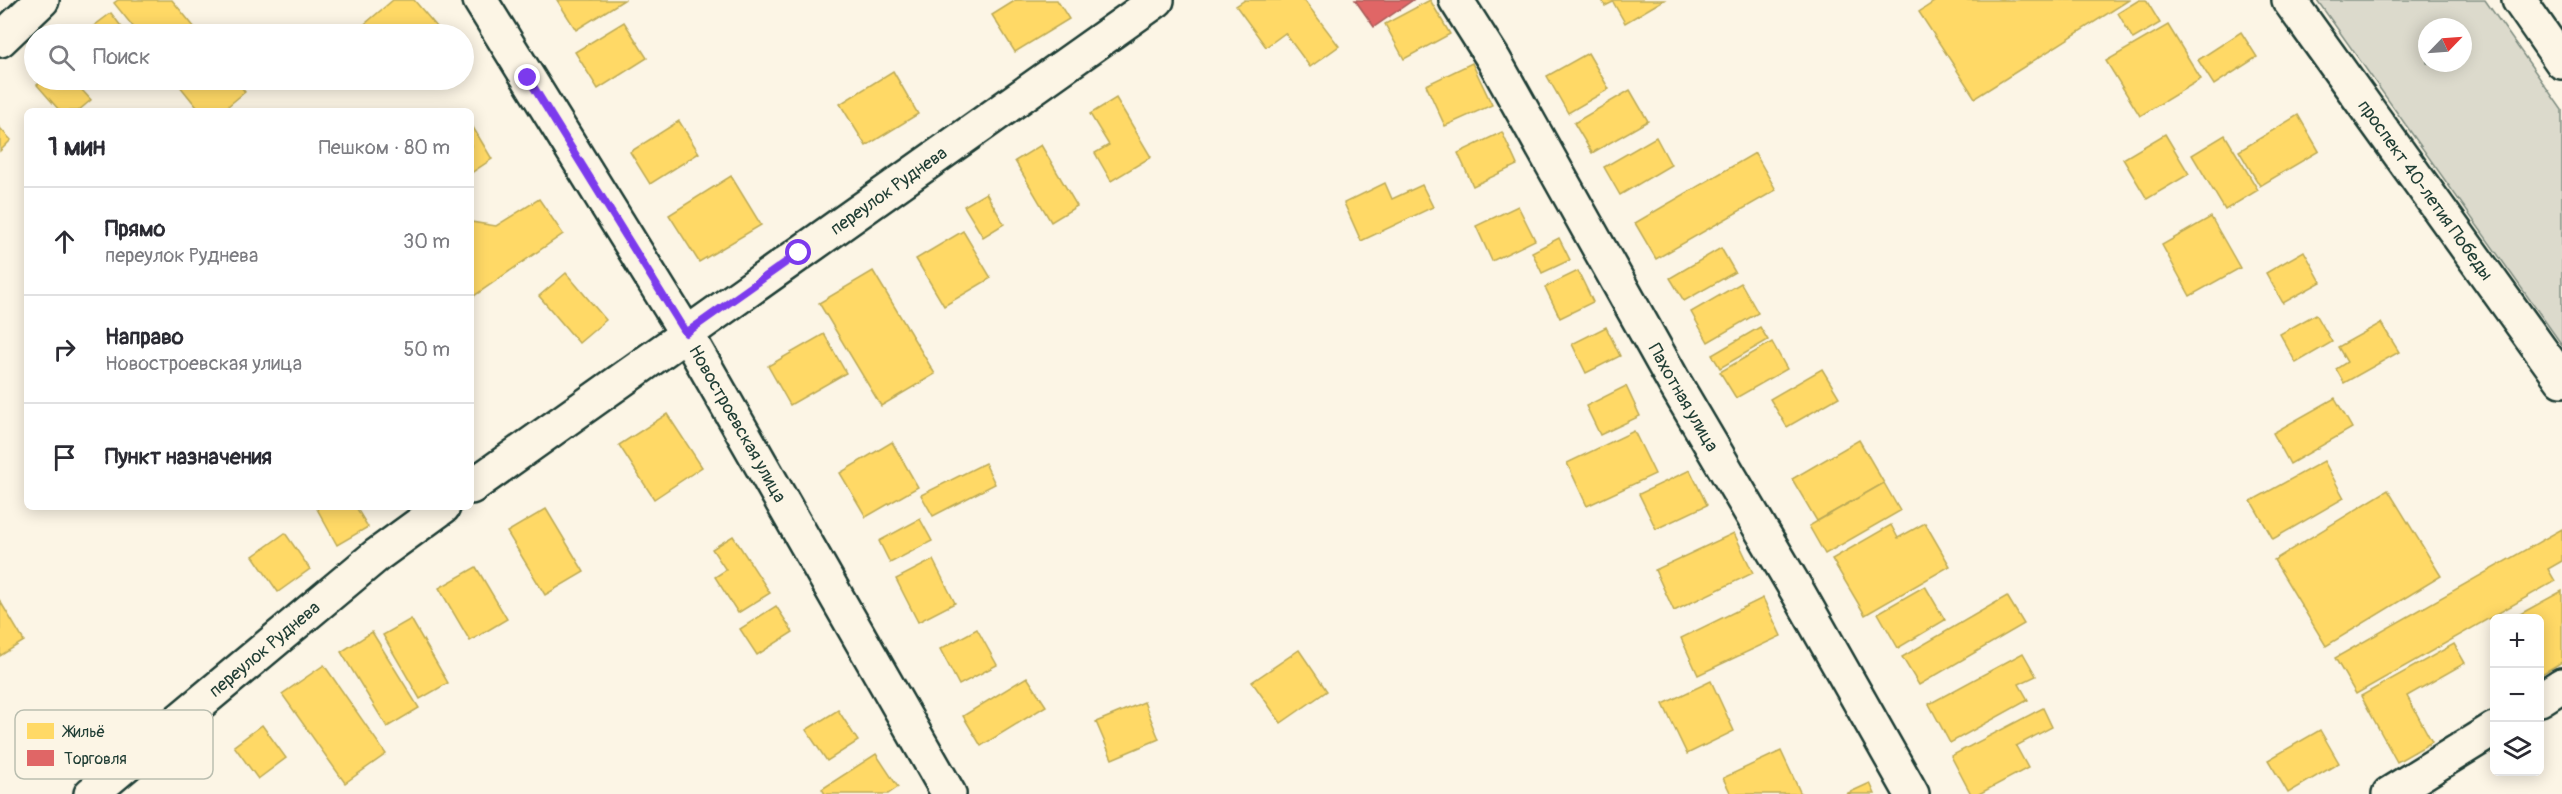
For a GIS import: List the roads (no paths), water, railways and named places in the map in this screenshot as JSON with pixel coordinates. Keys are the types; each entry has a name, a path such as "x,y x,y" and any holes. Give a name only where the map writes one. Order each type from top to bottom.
{"street":[{"path":"0,40 42,0"},
{"name":"Новостроевская улица","path":"480,0 686,333 949,794"},
{"name":"переулок Руднева","path":"474,485 1157,0"},
{"name":"Пахотная улица","path":"1456,0 1494,60 1674,382 1799,594 1912,794"},
{"name":"проспект 40-летия Победы","path":"2289,0 2562,380"},
{"path":"2519,0 2562,62"},
{"name":"переулок Руднева","path":"191,710 376,555 439,510"},
{"path":"2544,696 2562,685"},
{"path":"2389,794 2490,731"},
{"name":"переулок Руднева","path":"91,794 109,779"}]}
